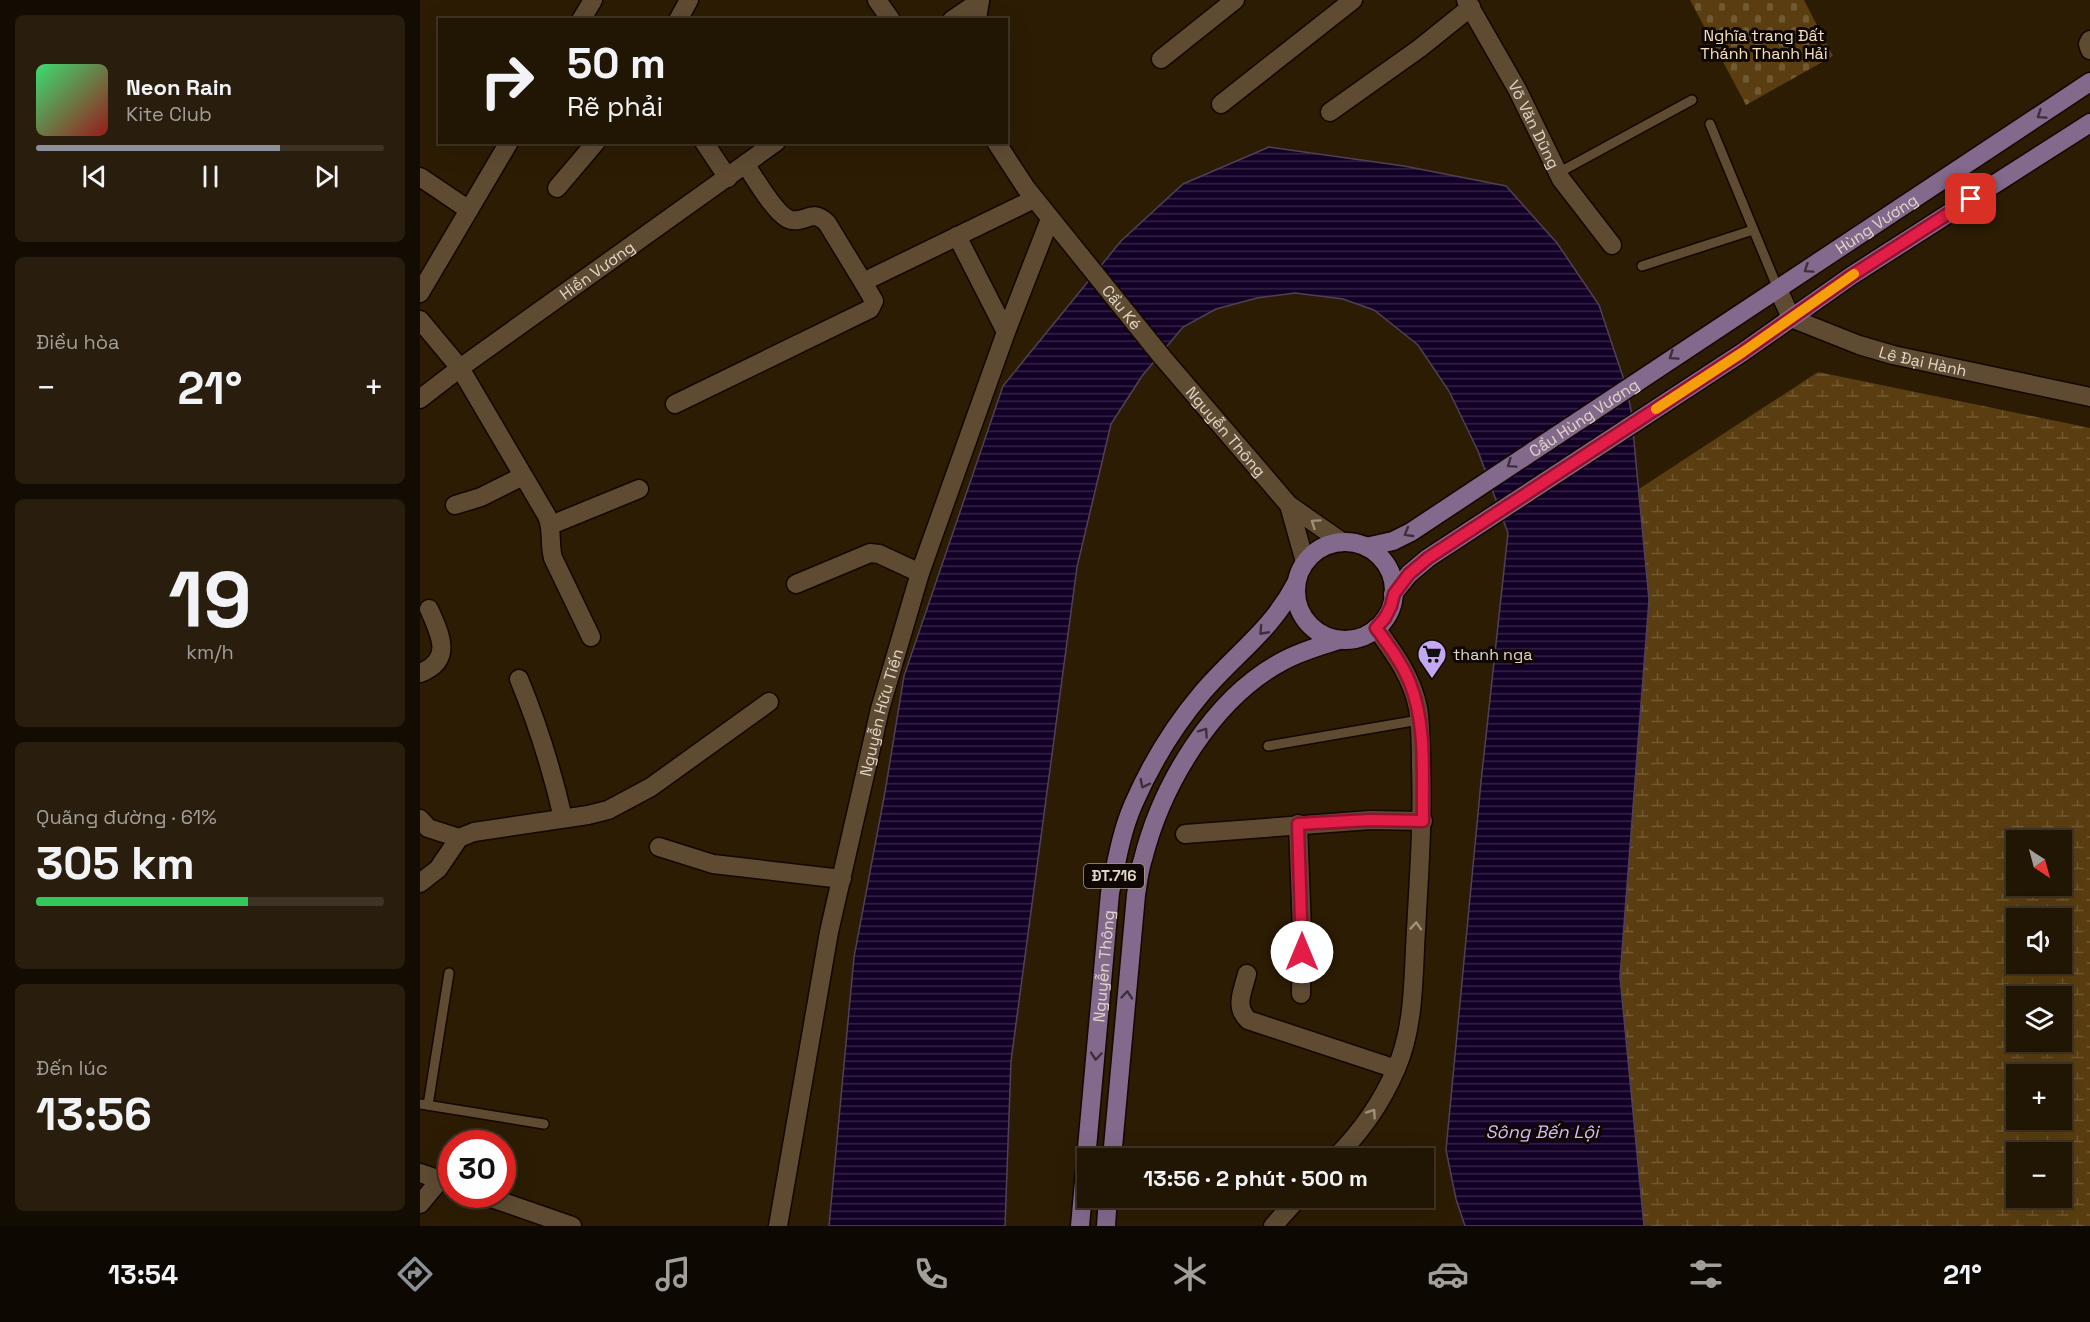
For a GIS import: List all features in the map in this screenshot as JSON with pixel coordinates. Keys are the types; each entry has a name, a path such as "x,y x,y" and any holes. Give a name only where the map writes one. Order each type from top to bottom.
{"main road":[{"name":"Hùng Vương","path":"1722,324 2090,82"},
{"name":"Hùng Vương","path":"1743,352 1861,269 2090,123"},
{"name":"Cầu Hùng Vương","path":"1366,547 1392,541 1410,532 1722,324"},
{"name":"Cầu Hùng Vương","path":"1394,594 1409,574 1428,558 1743,352"},
{"path":"1342,542 1366,547 1377,554 1388,567 1394,594 1388,612 1376,628 1365,635 1339,640 1320,633 1305,621 1296,596 1296,583 1305,562 1320,549 1342,542"},
{"name":"Nguyễn Thông","path":"1080,1226 1110,893 1118,853 1133,806 1156,760 1180,722 1202,693 1285,605 1296,583"},
{"name":"Nguyễn Thông","path":"1113,1148 1136,895 1143,859 1157,817 1189,755 1206,729 1232,699 1256,678 1283,661 1339,640"},
{"path":"1106,1226 1107,1208"}],"street":[{"path":"679,18 689,0"},
{"path":"877,0 890,18"},
{"path":"955,18 980,0"},
{"path":"977,18 980,0"},
{"path":"1161,60 1235,0"},
{"path":"1221,104 1353,0"},
{"path":"1330,112 1420,48 1468,4"},
{"name":"Võ Văn Dũng","path":"1468,4 1517,88 1558,173 1612,245"},
{"path":"2090,40 2088,44 2090,50"},
{"path":"420,293 508,144"},
{"path":"557,188 594,144"},
{"path":"705,144 728,178"},
{"name":"Hiền Vương","path":"420,399 773,144"},
{"name":"Cầu Ké","path":"997,144 1034,199 1163,358"},
{"path":"675,404 870,309 874,301 827,223 821,217 813,215 793,221 787,219 746,165"},
{"path":"420,177 469,210"},
{"path":"863,282 1034,199"},
{"name":"Nguyễn Hữu Tiến","path":"778,1226 829,932 880,709 920,573 1006,332 1050,219"},
{"path":"957,236 1006,332"},
{"path":"1778,289 1791,318"},
{"name":"Lê Đại Hành","path":"1791,318 1859,345 1893,355 2090,397"},
{"path":"420,320 460,368 551,525 550,547 553,558 591,637"},
{"name":"Nguyễn Thông","path":"1163,358 1289,505 1342,542"},
{"path":"455,505 481,496 523,476"},
{"path":"551,525 639,489"},
{"name":"Nguyễn Thông","path":"1289,505 1305,562"},
{"path":"796,584 870,553 879,554 920,573"},
{"path":"420,673 438,662 442,651 441,634 429,609"},
{"path":"1344,1148 1376,1108 1396,1069 1404,1046 1411,1003 1423,821 1418,707 1399,660 1376,628"},
{"path":"519,679 552,768 563,818"},
{"path":"420,883 438,869 459,838 474,832 608,810 651,787 769,702"},
{"path":"420,819 428,828 459,838"},
{"path":"1185,834 1370,820 1423,821"},
{"path":"1298,824 1302,932 1301,994"},
{"path":"659,846 713,864 842,879"},
{"path":"1247,974 1239,1004 1242,1014 1248,1020 1396,1069"},
{"path":"420,1173 438,1179"},
{"path":"420,1204 438,1189"},
{"path":"516,1207 572,1226"},
{"path":"1273,1226 1289,1208"}],"lane":[{"path":"1558,173 1692,100"},
{"path":"1710,124 1778,289"},
{"path":"1642,266 1753,230"},
{"path":"1268,746 1419,720"},
{"path":"449,973 424,1105 544,1124"}],"green space":[{"name":"Nghĩa trang Đất Thánh Thanh Hải","path":"1690,0 1804,0 1833,56 1746,105"},
{"path":"1818,372 2090,428 2090,1226 1644,1226 1620,977 1649,600 1639,489"}],"water":[{"name":"Sông Bến Lội","path":"1269,147 1404,166 1506,186 1557,243 1599,305 1626,386 1631,410 1649,600 1620,977 1644,1226 1465,1226 1456,1199 1446,1150 1481,782 1508,533 1478,451 1449,391 1418,345 1374,310 1343,299 1295,293 1257,298 1216,309 1183,327 1142,376 1111,424 1077,567 1011,1061 1005,1226 829,1226 854,957 904,676 1003,386 1121,241 1183,184"}],"slow traffic":[{"path":"1656,409 1743,352 1854,274"}],"place":[{"name":"thanh nga","path":"1432,680"}],"route":[{"path":"1302,952 1298,824 1370,820 1423,821 1418,707 1399,660 1376,628 1385,618 1394,594 1409,574 1428,558 1743,352 1851,276 1971,199"}]}
